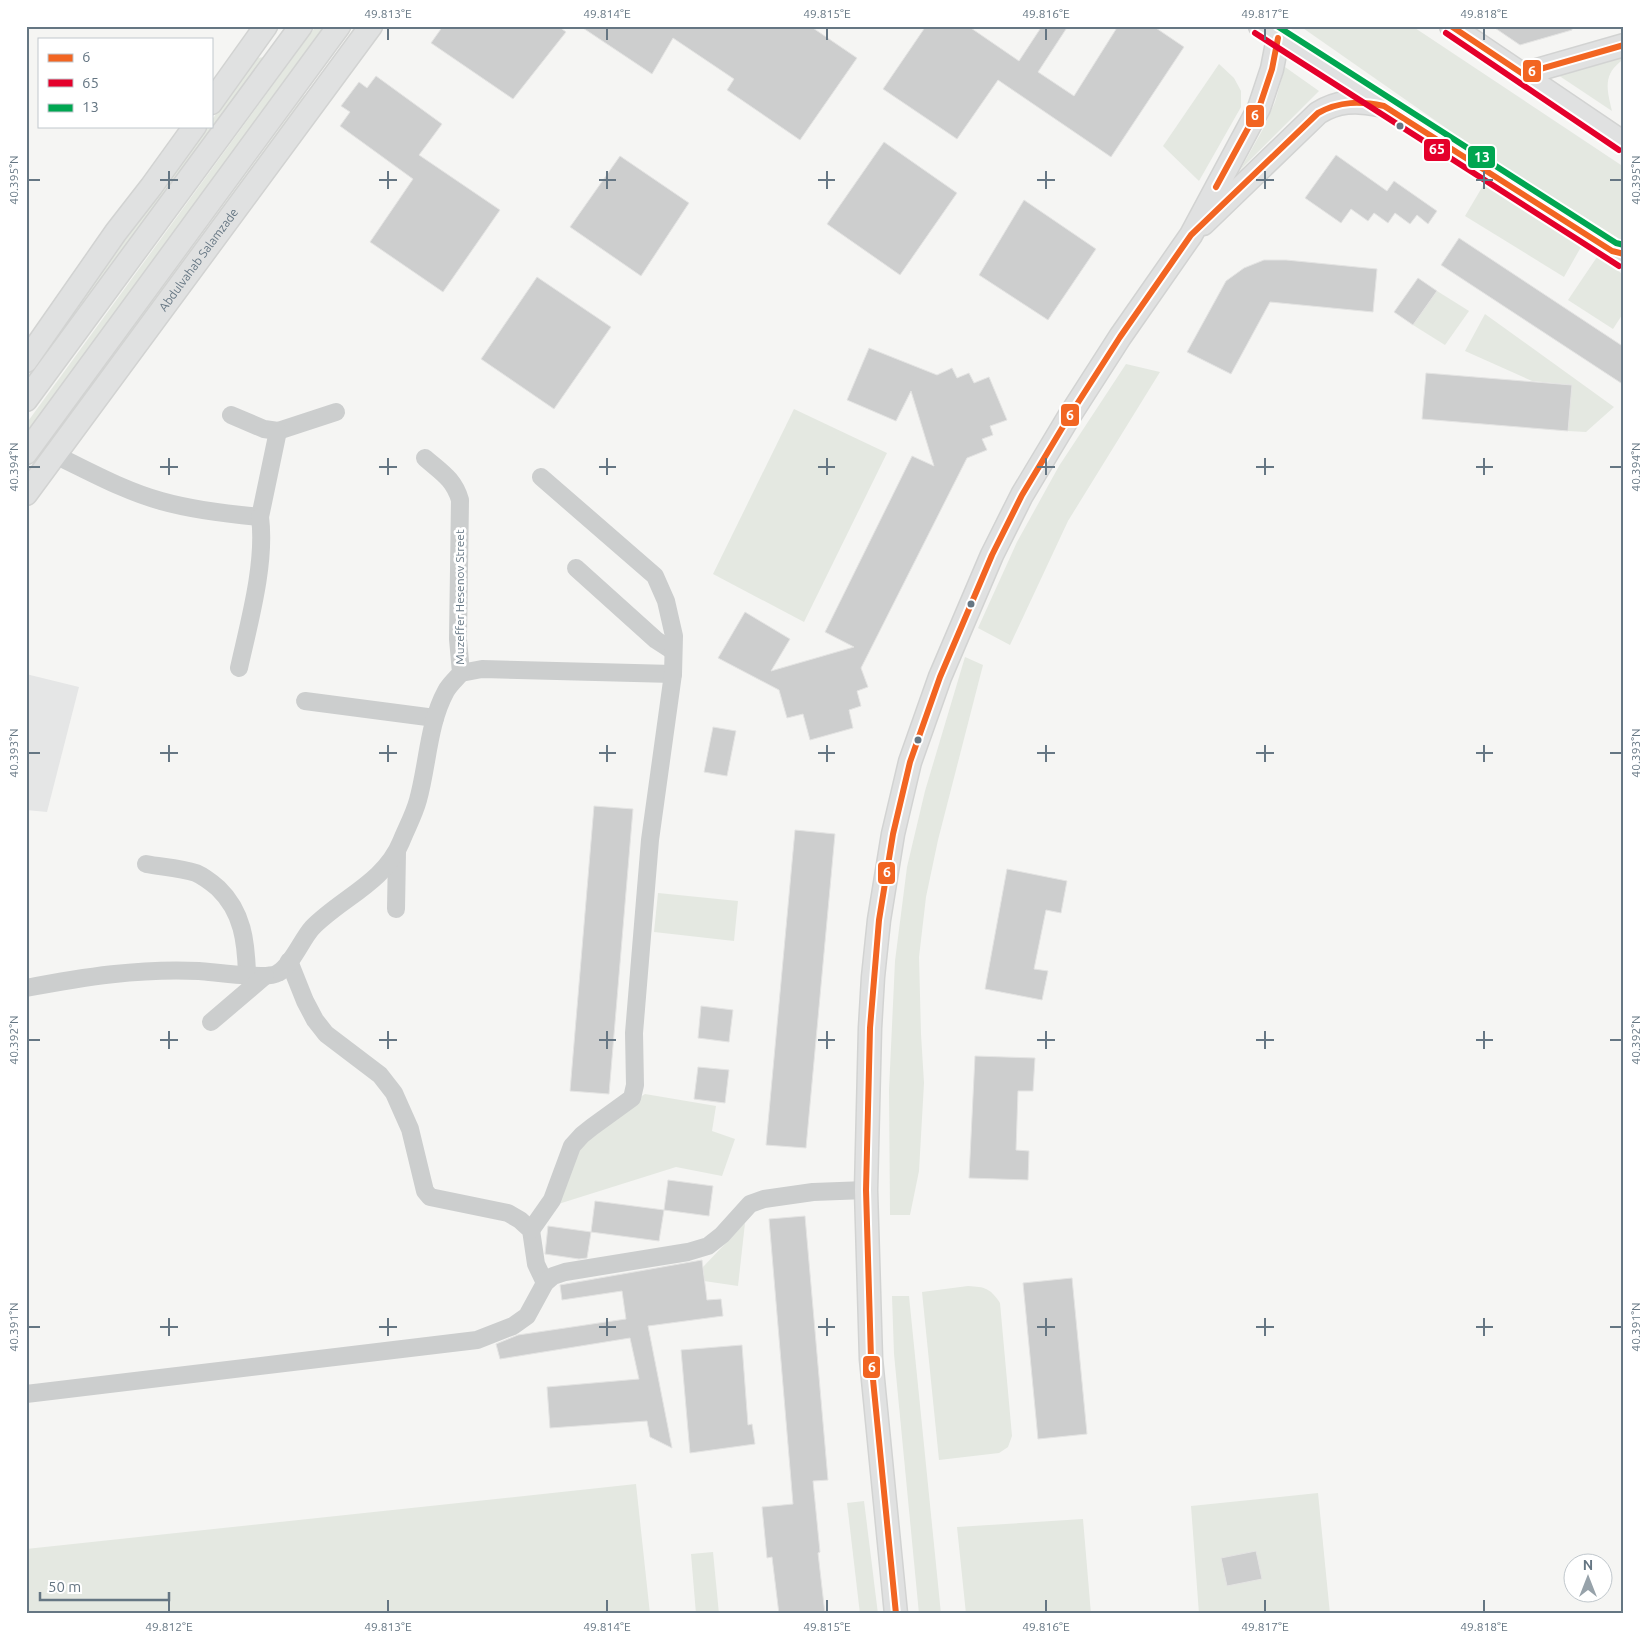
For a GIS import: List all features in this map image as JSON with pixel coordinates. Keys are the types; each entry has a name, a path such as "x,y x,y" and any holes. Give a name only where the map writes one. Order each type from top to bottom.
{"main road":[{"path":"212,102 266,26"},
{"path":"26,400 300,26"},
{"name":"Abdulvahab Salamzade","path":"26,453 339,26"},
{"name":"Abdulvahab Salamzade","path":"26,494 371,26"},
{"path":"1451,26 1624,143"},
{"path":"1268,31 1620,255"},
{"path":"896,1614 871,1359 866,1190 870,1028 879,920 892,834 910,762 940,677 954,640 992,555 1022,495 1070,415 1120,337 1216,201 1259,108 1272,69 1268,31"},
{"path":"1523,74 1624,45"},
{"path":"1216,201 1328,107 1338,103 1349,102 1384,106"},
{"path":"26,361 116,232 194,128"}],"street":[{"path":"231,415 264,429 278,431 336,412"},
{"path":"239,668 255,596 262,533 260,518 278,431"},
{"path":"55,455 134,492 160,501 186,507 260,518"},
{"name":"Muzеffеr Hеsеnov Street","path":"211,1022 265,976 278,973 289,961 308,932 322,918 377,878 397,852 418,802 435,718 447,689 461,674 458,639 460,500 457,488 451,480 425,458"},
{"path":"531,1230 552,1200 572,1146 592,1126 632,1098 635,1085 634,1033 650,840 673,674 674,651 674,636 666,601 655,576 541,477"},
{"path":"576,568 656,640 674,651"},
{"path":"461,674 482,669 673,674"},
{"path":"305,701 435,718"},
{"path":"396,909 397,852"},
{"path":"146,864 194,873 207,878 227,897 239,917 243,932 246,946 247,974"},
{"path":"289,961 305,1001 315,1020 326,1034 380,1075 394,1093 410,1129 425,1191 430,1197 508,1213 520,1220 531,1230 536,1264 544,1283"},
{"path":"26,988 101,975 156,970 265,976"},
{"path":"26,1394 477,1340 513,1326 527,1316 544,1283 553,1276 565,1272 688,1252 708,1246 722,1235 750,1204 764,1199 813,1192 866,1190"}],"shaded area":[{"path":"316,26 324,26 26,434 26,424"},
{"path":"1300,26 1412,26 1624,167 1624,242 1469,144"},
{"path":"1624,56 1624,59 1612,70 1609,76 1608,89 1612,111 1558,75"},
{"path":"265,57 26,387 26,377 207,128 212,128 212,120 257,58"},
{"path":"1219,64 1234,78 1241,91 1241,107 1199,181 1163,146"},
{"path":"1285,67 1319,91 1240,170 1263,129 1275,102"},
{"path":"304,95 306,98 26,481 26,474"},
{"path":"1484,184 1581,247 1564,277 1465,216"},
{"path":"1597,257 1624,275 1624,312 1613,329 1568,300"},
{"path":"1437,291 1469,311 1445,345 1413,325"},
{"path":"1485,314 1614,407 1586,432 1568,431 1572,385 1532,381 1465,351"},
{"path":"1126,364 1160,372 1068,521 1010,645 978,628 1017,542 1059,466"},
{"path":"794,409 887,453 804,622 713,574"},
{"path":"965,657 983,665 938,840 926,897 919,957 924,1083 919,1171 910,1215 890,1215 889,1090 895,961 907,867 925,791"},
{"path":"26,674 79,687 47,812 26,810"},
{"path":"658,893 738,901 734,941 654,932"},
{"path":"645,1094 716,1106 712,1131 735,1139 722,1176 676,1167 552,1206 573,1139"},
{"path":"745,1223 738,1286 704,1281 703,1267"},
{"path":"968,1286 987,1289 1000,1303 1012,1436 1008,1447 999,1453 939,1460 922,1292"},
{"path":"892,1296 909,1296 941,1614 919,1614 894,1354"},
{"path":"636,1484 650,1614 26,1614 26,1549"},
{"path":"1318,1493 1330,1614 1199,1614 1191,1506"},
{"path":"864,1501 878,1614 860,1614 847,1503"},
{"path":"1083,1519 1091,1614 966,1614 957,1527"},
{"path":"713,1552 719,1614 696,1614 691,1554"}],"building":[{"path":"443,26 558,26 566,32 513,99 431,43"},
{"path":"580,26 810,26 857,58 800,140 727,90 734,79 673,38 652,74"},
{"path":"926,26 968,26 1019,61 1042,26 1068,26 1038,72 1074,96 1118,26 1153,26 1184,47 1111,157 998,80 957,139 883,89"},
{"path":"1492,26 1572,26 1572,30 1520,45"},
{"path":"376,76 442,124 419,155 500,210 443,292 370,242 413,179 340,126 350,112 341,106 359,82 367,88"},
{"path":"884,142 957,193 900,275 827,224"},
{"path":"1336,155 1387,191 1394,181 1437,211 1428,224 1417,215 1410,224 1395,213 1388,223 1374,213 1368,221 1351,209 1341,223 1305,198"},
{"path":"620,156 689,203 641,276 570,227"},
{"path":"1024,200 1096,249 1048,320 979,275"},
{"path":"1459,238 1624,347 1624,385 1441,265"},
{"path":"1264,260 1286,260 1377,269 1373,312 1270,302 1231,374 1187,352 1226,281 1244,268"},
{"path":"537,277 611,327 554,409 481,359"},
{"path":"1418,278 1437,291 1413,325 1394,312"},
{"path":"869,348 937,375 952,368 957,378 969,373 974,383 989,377 1007,420 990,426 993,435 982,439 987,450 967,458 861,668 868,687 857,691 861,706 849,710 853,728 810,740 803,714 787,718 779,690 718,658 745,612 790,639 771,671 854,647 825,632 912,456 934,466 911,391 896,421 847,400"},
{"path":"1426,373 1572,385 1568,431 1422,419"},
{"path":"713,727 736,731 727,776 704,772"},
{"path":"594,806 633,809 609,1094 570,1091"},
{"path":"795,830 835,834 806,1148 766,1145"},
{"path":"1007,869 1067,881 1061,913 1046,910 1034,969 1048,971 1042,1000 985,989"},
{"path":"701,1006 733,1010 729,1042 698,1038"},
{"path":"975,1056 1035,1058 1033,1091 1018,1091 1016,1150 1029,1151 1028,1180 969,1178"},
{"path":"698,1067 729,1070 725,1103 694,1099"},
{"path":"668,1180 713,1186 709,1216 664,1210"},
{"path":"595,1201 664,1210 659,1241 591,1232"},
{"path":"805,1216 828,1480 813,1481 825,1614 779,1614 772,1557 767,1558 762,1507 793,1504 769,1219"},
{"path":"548,1226 591,1232 587,1258 579,1259 545,1254"},
{"path":"702,1260 707,1300 721,1299 723,1316 648,1326 672,1448 650,1437 647,1421 550,1428 547,1387 639,1379 630,1338 500,1359 496,1344 518,1335 626,1319 622,1291 562,1300 560,1285"},
{"path":"1072,1278 1087,1434 1038,1439 1023,1283"},
{"path":"742,1345 748,1425 752,1424 755,1444 690,1453 681,1350"},
{"path":"1256,1551 1262,1579 1227,1586 1221,1558"}],"transit line":[{"name":"13","path":"1277,26 1616,243 1624,245"},
{"name":"6","path":"1451,26 1523,74 1624,45"},
{"name":"65","path":"1255,33 1619,266"},
{"name":"65","path":"1446,33 1619,150"},
{"name":"6","path":"1216,187 1259,108 1272,69 1278,38"},
{"name":"6","path":"896,1614 871,1359 866,1190 870,1028 879,920 893,834 910,762 940,677 992,555 1022,495 1120,337 1191,235 1318,113 1326,109 1350,103 1384,106 1612,251 1624,254"}]}
